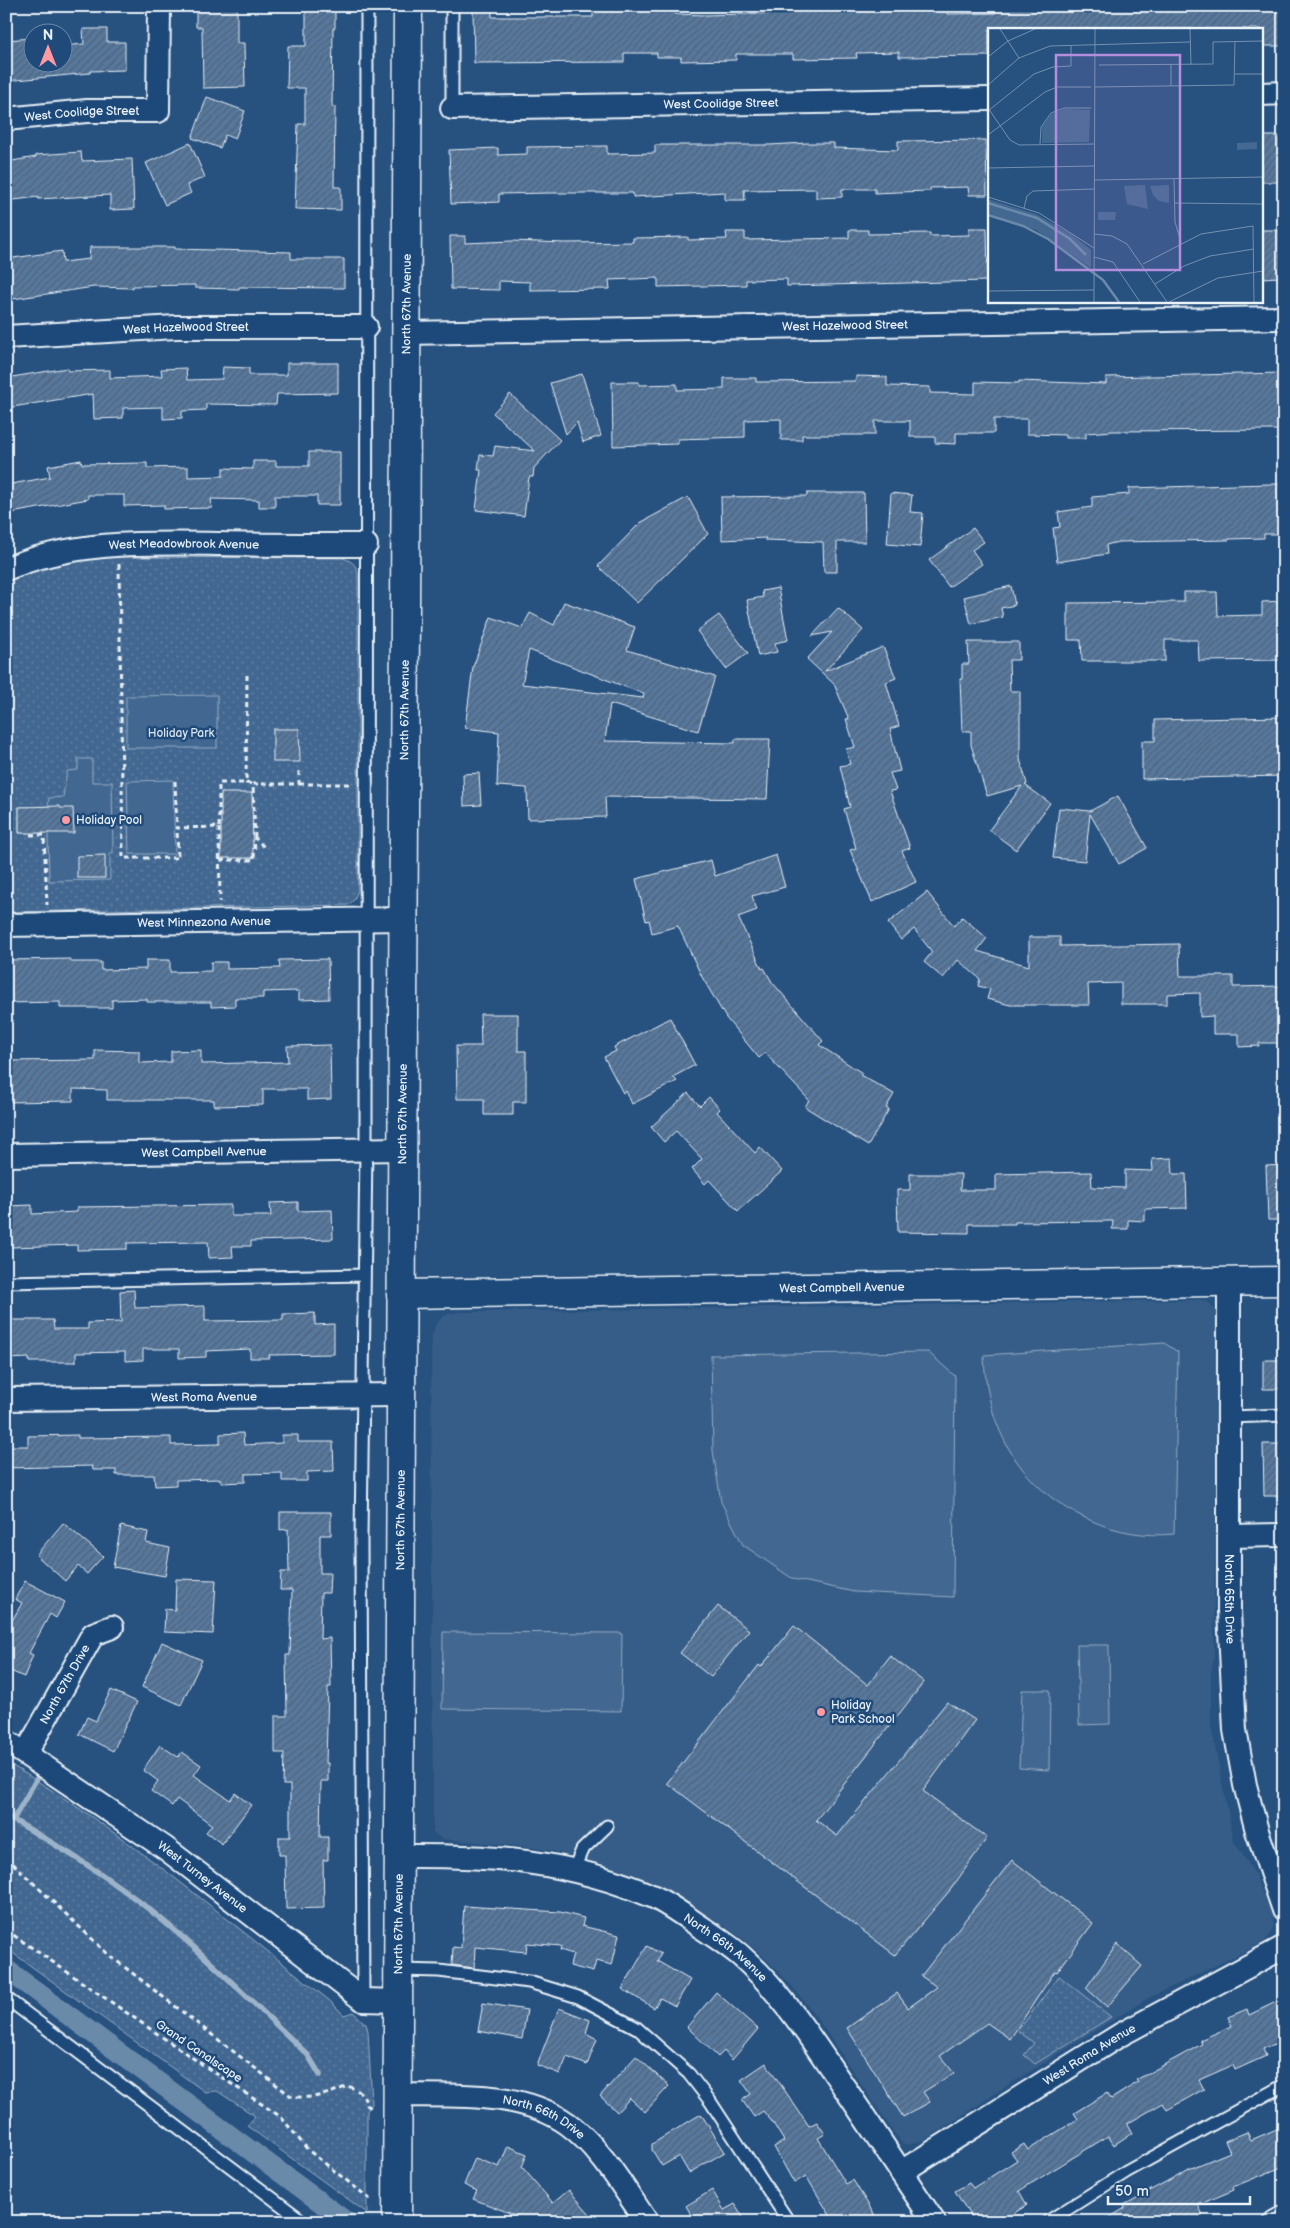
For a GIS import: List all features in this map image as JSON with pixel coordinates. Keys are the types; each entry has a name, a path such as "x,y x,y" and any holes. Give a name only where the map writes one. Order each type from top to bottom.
{"main road":[{"name":"North 67th Avenue","path":"397,2222 408,6"},
{"name":"West Campbell Avenue","path":"401,1294 1284,1281"}],"street":[{"name":"West Coolidge Street","path":"6,119 87,111 158,111 159,6"},
{"path":"1262,94 1284,93"},
{"name":"West Coolidge Street","path":"452,108 988,99"},
{"name":"West Hazelwood Street","path":"405,333 1200,310 1284,318"},
{"name":"West Hazelwood Street","path":"6,337 11,335 176,327 366,327"},
{"name":"West Meadowbrook Avenue","path":"6,569 49,554 108,545 366,545"},
{"name":"West Minnezona Avenue","path":"6,925 402,919"},
{"name":"West Campbell Avenue","path":"6,1155 402,1149"},
{"name":"North 65th Drive","path":"1229,1282 1229,1611 1235,1730 1245,1785 1257,1831 1284,1910"},
{"name":"West Roma Avenue","path":"6,1399 400,1395"},
{"path":"1230,1536 1284,1535"},
{"name":"North 67th Drive","path":"26,1753 92,1634 112,1627"},
{"name":"West Turney Avenue","path":"6,1741 165,1848 363,2000"},
{"name":"North 66th Avenue","path":"399,1856 489,1857 527,1861 618,1883 656,1898 681,1913 742,1956 771,1987 798,2020 934,2222"},
{"name":"West Roma Avenue","path":"902,2172 1112,2040 1284,1948"},
{"path":"363,2000 398,2001"},
{"name":"North 66th Drive","path":"398,2104 490,2098 516,2102 544,2111 568,2124 593,2148 647,2222"},
{"path":"1275,2222 1284,2217"}],"lane":[{"path":"363,2000 362,1394 366,1149 367,6"},
{"path":"452,6 452,108"},
{"path":"6,1282 364,1275"},
{"path":"1230,1417 1284,1415"},
{"path":"572,1871 582,1850 607,1826"},
{"path":"399,1970 439,1971 529,1982 578,1997 638,2028 689,2074 710,2101 789,2222"},
{"path":"6,1998 304,2222"},
{"path":"1046,2222 1126,2172 1284,2085"}],"path":[{"path":"119,560 123,858 178,858 175,781"},
{"path":"246,783 247,675"},
{"path":"299,768 299,784"},
{"path":"220,906 219,783 355,784"},
{"path":"220,860 254,860 253,784"},
{"path":"177,828 220,827"},
{"path":"30,835 44,834 47,909"},
{"path":"255,838 266,849"},
{"path":"6,1857 109,1955 291,2096 306,2099 319,2097 348,2086 358,2090 366,2098 367,2105 372,2109 398,2104"},
{"name":"Grand Canalscape","path":"6,1930 192,2058 281,2116 308,2150 370,2199"}],"shaded area":[{"name":"Holiday Park School","path":"1207,1301 1214,1308 1217,1317 1214,1656 1211,1674 1211,1726 1234,1842 1254,1872 1272,1914 1274,1927 1264,1942 1145,2000 999,2091 927,2139 907,2145 901,2142 892,2130 817,2018 791,1985 743,1939 714,1919 666,1891 635,1876 603,1864 553,1851 521,1846 441,1839 433,1832 431,1338 435,1326 442,1317 451,1313 463,1312"}],"green space":[{"name":"Holiday Park","path":"122,557 343,558 355,566 358,575 358,890 354,900 348,905 6,912 6,583 48,567 92,559"},
{"path":"217,695 217,748 126,748 126,696"},
{"name":"Holiday Pool","path":"78,759 92,759 92,782 112,782 113,853 110,853 110,880 49,881 48,833 19,833 19,807 48,806 49,798 63,797 67,771 78,770"},
{"path":"173,780 175,854 129,854 127,781"},
{"path":"1164,1343 1178,1352 1174,1534 1153,1535 1122,1531 1092,1521 1067,1508 1046,1493 1012,1455 1001,1433 992,1408 986,1382 984,1355"},
{"path":"928,1352 955,1376 953,1597 854,1592 793,1579 743,1545 721,1502 713,1451 711,1355"},
{"path":"443,1632 622,1633 621,1711 442,1709"},
{"path":"1077,1645 1109,1645 1110,1724 1079,1725"},
{"path":"1022,1690 1050,1690 1049,1770 1019,1768"},
{"path":"6,1762 91,1816 251,1938 330,2001 344,2015 353,2012 366,2024 372,2104 367,2111 367,2213 247,2126 255,2116 217,2091 205,2092 6,1948"},
{"path":"1059,1976 1111,2017 1035,2064 1024,2055 1034,2043 1018,2031"}],"building":[{"path":"196,6 237,6 237,43 244,43 245,87 203,88 202,27 196,27"},
{"path":"306,6 335,6 332,107 335,107 334,187 341,187 341,210 295,209 298,124 305,124 305,88 287,88 288,46 306,46"},
{"path":"656,6 675,6 675,14 705,15 899,10 899,6 947,6 947,14 995,13 994,7 1009,7 1009,9 1078,8 1078,6 1190,6 1191,12 1237,10 1237,6 1284,6 1284,46 1262,46 1262,28 988,28 988,56 899,57 899,52 856,53 857,58 793,59 793,54 736,54 736,60 681,61 681,57 657,57 657,53 624,53 624,62 474,63 473,9 492,9 492,17 593,17 593,11 656,11"},
{"path":"83,29 107,29 107,42 125,42 125,70 90,71 90,73 6,81 6,40 22,39 22,72 72,72 72,45 84,44"},
{"path":"207,97 245,111 235,139 225,135 220,148 192,138"},
{"path":"1262,136 1279,136 1279,182 1262,182"},
{"path":"986,140 987,195 969,195 968,187 930,188 930,191 875,193 875,189 842,189 842,197 816,198 816,189 744,190 745,200 725,200 725,192 633,197 633,193 550,193 499,194 499,202 451,204 449,150 498,148 498,155 527,154 527,147 607,146 607,154 655,153 655,145 834,143 834,148 898,150 898,141"},
{"path":"190,143 205,177 187,185 191,193 165,205 146,163"},
{"path":"81,152 82,161 132,159 134,209 110,210 110,195 38,199 38,197 6,201 6,162 36,157 36,155"},
{"path":"969,228 987,228 988,281 787,286 787,279 746,280 746,285 658,287 658,278 609,280 610,289 530,290 530,282 499,281 499,290 451,289 450,236 465,236 465,243 512,241 565,243 633,242 633,238 688,237 688,240 727,239 726,232 745,232 745,240 849,238 849,230 868,230 868,234 930,233 930,236 969,235"},
{"path":"1262,230 1279,230 1280,277 1262,278"},
{"path":"90,247 175,247 175,249 291,252 291,259 344,259 344,288 239,287 239,289 195,288 195,285 133,286 133,288 94,287 6,300 6,259 62,251 63,262 89,259"},
{"path":"287,363 338,363 338,393 277,394 276,405 206,404 206,410 182,411 182,418 163,419 163,407 123,408 123,418 94,419 93,394 6,408 6,378 67,368 68,371 110,370 110,378 162,376 161,369 186,368 187,380 222,379 223,367 249,368 249,375 287,375"},
{"path":"1284,373 1284,430 1113,431 1086,433 1086,438 1066,438 1066,435 1027,434 1027,419 994,419 994,433 956,433 956,444 935,443 935,437 910,437 910,421 875,421 875,435 802,435 802,440 781,440 781,419 745,420 745,437 678,439 678,444 613,446 612,382 639,382 639,385 677,384 677,390 724,389 724,378 756,378 756,382 856,381 856,376 887,377 887,386 930,387 930,393 975,394 975,382 1019,383 1019,381 1106,384 1106,377"},
{"path":"582,374 601,436 583,442 577,422 566,434 550,383"},
{"path":"510,394 560,440 534,468 533,477 529,477 524,516 476,510 481,470 478,470 480,455 493,456 495,446 535,451 493,413"},
{"path":"309,452 340,452 340,505 317,505 317,496 275,496 275,507 259,507 259,500 211,499 212,508 164,509 164,505 124,506 124,495 88,495 88,499 6,514 6,485 50,477 48,466 81,460 82,464 147,463 147,468 188,467 188,477 223,476 223,468 253,469 253,461 276,461 276,466 309,466"},
{"path":"1284,484 1284,534 1264,534 1264,538 1229,540 1118,542 1106,545 1107,554 1057,562 1053,528 1060,527 1058,512 1092,507 1092,497 1129,494 1129,488"},
{"path":"807,493 864,493 865,542 837,542 837,572 824,572 823,542 765,540 766,538 722,540 721,497 807,496"},
{"path":"891,493 912,495 910,512 923,513 920,547 887,544"},
{"path":"688,497 708,534 637,603 598,566 640,523"},
{"path":"973,528 984,542 972,550 982,564 949,587 929,560"},
{"path":"1011,586 1015,605 1001,608 1003,617 971,624 964,597"},
{"path":"778,588 788,640 775,643 777,652 758,656 747,600 763,597 762,591"},
{"path":"1184,592 1217,592 1218,616 1262,615 1262,602 1284,601 1284,660 1199,661 1198,640 1165,640 1165,661 1082,661 1081,640 1068,640 1068,603 1184,602"},
{"path":"564,602 635,627 627,650 715,677 698,731 610,704 605,741 735,743 735,739 770,739 767,799 605,797 606,817 528,819 527,788 497,786 499,732 465,728 473,667 491,617 522,628 530,613 554,625","holes":["529,650 644,694 643,698 522,684"]},
{"path":"838,608 863,630 825,671 883,647 896,678 886,682 899,726 890,729 900,771 890,773 896,790 890,791 910,848 902,851 916,882 872,902 850,850 856,848 844,809 850,807 840,766 850,764 846,749 855,747 846,719 849,719 834,684 807,659 832,632 812,636"},
{"path":"719,615 748,653 726,669 697,631"},
{"path":"968,642 1019,642 1019,660 1009,660 1010,691 1020,691 1020,759 1027,784 1025,785 1050,803 1016,850 989,830 1022,786 987,796 971,745 971,731 962,731 960,679 962,679 962,664 969,664"},
{"path":"1281,717 1284,776 1142,779 1142,741 1155,741 1155,720"},
{"path":"273,729 299,729 300,762 273,762"},
{"path":"479,773 481,805 464,806 463,774"},
{"path":"221,793 252,793 253,858 221,858"},
{"path":"1118,796 1147,848 1119,864 1090,814 1085,861 1053,858 1059,808 1090,811"},
{"path":"60,806 60,808 73,808 74,833 19,833 19,807"},
{"path":"105,855 105,878 77,878 77,856"},
{"path":"776,855 785,887 752,896 757,910 738,917 762,969 764,968 772,982 823,1041 819,1045 862,1073 860,1075 894,1094 886,1108 889,1109 868,1146 805,1107 809,1100 765,1053 759,1058 726,1018 702,977 678,926 652,933 649,920 646,921 636,879 711,860 715,876"},
{"path":"927,892 954,926 962,917 987,938 977,951 1029,966 1029,937 1060,937 1060,946 1179,944 1180,976 1233,976 1233,987 1284,986 1284,1043 1259,1043 1259,1046 1239,1047 1239,1034 1213,1034 1213,1016 1200,1017 1200,993 1167,994 1167,1004 1121,1004 1121,983 1088,984 1089,1005 1010,1005 987,999 990,989 978,986 980,979 958,960 943,978 924,962 932,952 914,929 901,940 888,923"},
{"path":"71,959 71,962 101,962 101,970 146,969 146,960 170,960 170,972 211,971 211,962 227,962 227,969 280,968 279,960 328,959 329,999 299,1000 299,991 263,992 263,998 235,998 235,1006 211,1007 211,1002 147,1002 147,999 112,1000 112,1008 60,1008 60,1002 6,1003 6,960"},
{"path":"480,1014 518,1014 518,1051 526,1051 526,1102 513,1102 513,1115 484,1115 484,1099 457,1099 456,1046 481,1046"},
{"path":"670,1018 695,1065 673,1077 677,1081 632,1104 626,1091 623,1093 604,1057 616,1051 614,1047"},
{"path":"330,1045 331,1099 307,1100 307,1089 263,1089 263,1105 214,1106 214,1100 107,1100 107,1090 73,1089 73,1101 6,1102 6,1061 95,1060 95,1050 139,1051 139,1063 171,1062 171,1051 201,1050 201,1064 288,1062 287,1046"},
{"path":"688,1093 700,1106 709,1097 720,1109 717,1112 755,1153 760,1147 782,1171 738,1211 709,1180 705,1184 692,1169 702,1159 676,1131 664,1142 651,1127"},
{"path":"1172,1158 1173,1174 1186,1174 1187,1208 1145,1209 1145,1221 1128,1220 1128,1229 1112,1229 1113,1221 1015,1222 1015,1224 969,1224 969,1233 898,1232 897,1190 910,1190 910,1174 961,1174 960,1190 996,1190 996,1174 1091,1172 1092,1187 1125,1188 1125,1170 1153,1171 1152,1159"},
{"path":"1284,1165 1284,1220 1268,1220 1266,1166"},
{"path":"298,1202 298,1211 332,1210 333,1239 251,1241 251,1246 232,1246 233,1257 209,1258 208,1242 127,1243 127,1249 77,1250 77,1245 10,1247 8,1206 32,1205 32,1214 77,1212 77,1207 231,1205 231,1216 271,1216 270,1203"},
{"path":"134,1290 135,1308 205,1306 205,1321 283,1320 283,1314 315,1313 315,1325 334,1324 334,1354 269,1355 270,1358 250,1358 250,1349 206,1351 206,1357 179,1358 179,1349 143,1349 143,1360 125,1361 125,1352 76,1353 76,1362 29,1362 29,1358 6,1359 6,1320 53,1320 54,1329 88,1329 88,1323 121,1322 120,1291"},
{"path":"1263,1360 1284,1360 1284,1389 1263,1389"},
{"path":"243,1433 244,1445 282,1443 282,1435 298,1435 298,1442 333,1442 334,1471 307,1472 307,1481 282,1481 282,1473 245,1474 245,1482 221,1483 221,1479 176,1480 176,1485 155,1486 154,1475 116,1475 116,1470 93,1470 92,1466 6,1468 6,1446 28,1446 28,1436 78,1435 78,1438 171,1437 171,1445 220,1444 220,1434"},
{"path":"1263,1444 1284,1444 1284,1496 1264,1496"},
{"path":"280,1512 331,1512 331,1535 320,1535 320,1573 330,1573 329,1593 321,1593 320,1639 330,1638 331,1687 328,1687 326,1763 328,1763 328,1781 321,1781 320,1837 328,1837 328,1860 323,1860 324,1908 286,1909 285,1855 279,1855 279,1837 290,1837 290,1785 283,1785 284,1753 275,1753 275,1716 287,1716 286,1655 290,1655 292,1590 280,1590 281,1572 289,1572 288,1529 280,1530"},
{"path":"63,1523 103,1556 87,1574 78,1566 65,1581 36,1555"},
{"path":"121,1526 148,1532 146,1543 170,1548 165,1576 113,1567"},
{"path":"176,1579 216,1580 213,1634 164,1632 165,1609 175,1610"},
{"path":"25,1581 65,1602 56,1618 50,1614 29,1653 33,1655 24,1677 6,1669 6,1631 22,1603 15,1599"},
{"path":"718,1606 749,1630 711,1677 680,1653"},
{"path":"794,1626 868,1685 890,1656 924,1682 816,1820 837,1836 947,1702 975,1720 923,1791 987,1838 951,1889 895,1955 667,1783 759,1665 761,1667"},
{"path":"162,1642 202,1660 181,1705 142,1687"},
{"path":"111,1690 137,1702 113,1751 79,1734 87,1717 96,1721"},
{"path":"160,1745 178,1757 182,1752 201,1765 194,1775 230,1800 235,1793 251,1805 222,1844 206,1832 212,1825 177,1799 172,1806 151,1791 158,1781 143,1770"},
{"path":"1012,1860 1093,1923 1057,1972 1055,1971 1010,2039 987,2023 940,2056 954,2073 923,2092 930,2102 903,2117 847,2028 897,1993 908,2008 937,1987 921,1976"},
{"path":"464,1906 560,1912 584,1918 582,1926 619,1935 612,1965 596,1961 593,1972 570,1966 573,1954 560,1950 561,1946 527,1943 526,1952 475,1947 474,1968 452,1965 453,1947 461,1948"},
{"path":"1117,1944 1142,1966 1107,2007 1086,1988"},
{"path":"647,1946 661,1954 657,1961 690,1980 675,2006 660,1998 654,2008 622,1989"},
{"path":"716,1992 758,2029 732,2060 724,2051 718,2057 687,2027"},
{"path":"1276,2002 1279,2007 1284,2005 1284,2040 1263,2049 1266,2056 1235,2070 1233,2065 1199,2080 1204,2089 1167,2110 1163,2103 1127,2124 1132,2133 1114,2145 1108,2136 1019,2191 1027,2205 1000,2222 974,2222 955,2191 969,2183 973,2188 1017,2160 1011,2152 1024,2144 1028,2150 1078,2119 1074,2113 1107,2093 1111,2099 1138,2082 1136,2080 1202,2044 1200,2040 1232,2026 1228,2017 1247,2009 1249,2015"},
{"path":"483,2003 527,2010 522,2039 478,2031"},
{"path":"559,2008 590,2020 586,2033 597,2039 587,2065 567,2057 560,2074 537,2065"},
{"path":"636,2056 669,2086 645,2112 630,2098 617,2112 600,2096"},
{"path":"766,2063 809,2126 817,2122 825,2134 818,2138 846,2184 853,2180 879,2222 834,2222 806,2176 794,2183 774,2147 784,2141 773,2123 763,2111 754,2117 742,2100 751,2094 741,2080"},
{"path":"701,2114 725,2152 689,2173 679,2156 662,2166 652,2150 652,2144"},
{"path":"1284,2126 1284,2166 1233,2187 1234,2190 1198,2205 1203,2215 1191,2222 1102,2222 1125,2208 1124,2205 1189,2169 1230,2152 1225,2141 1247,2132 1251,2140"},
{"path":"508,2146 527,2154 522,2167 553,2203 569,2190 597,2222 520,2222 515,2215 473,2199 477,2191 464,2185 475,2158 499,2167"},
{"path":"712,2190 724,2210 735,2204 746,2222 696,2222 686,2206"}],"waterway":[{"path":"13,1820 40,1773"},
{"path":"6,1816 116,1884 171,1927 308,2055 320,2075"},
{"path":"6,1969 347,2222"}],"place":[{"name":"Holiday Pool","path":"66,820"},
{"name":"Holiday Park School","path":"821,1712"}]}
